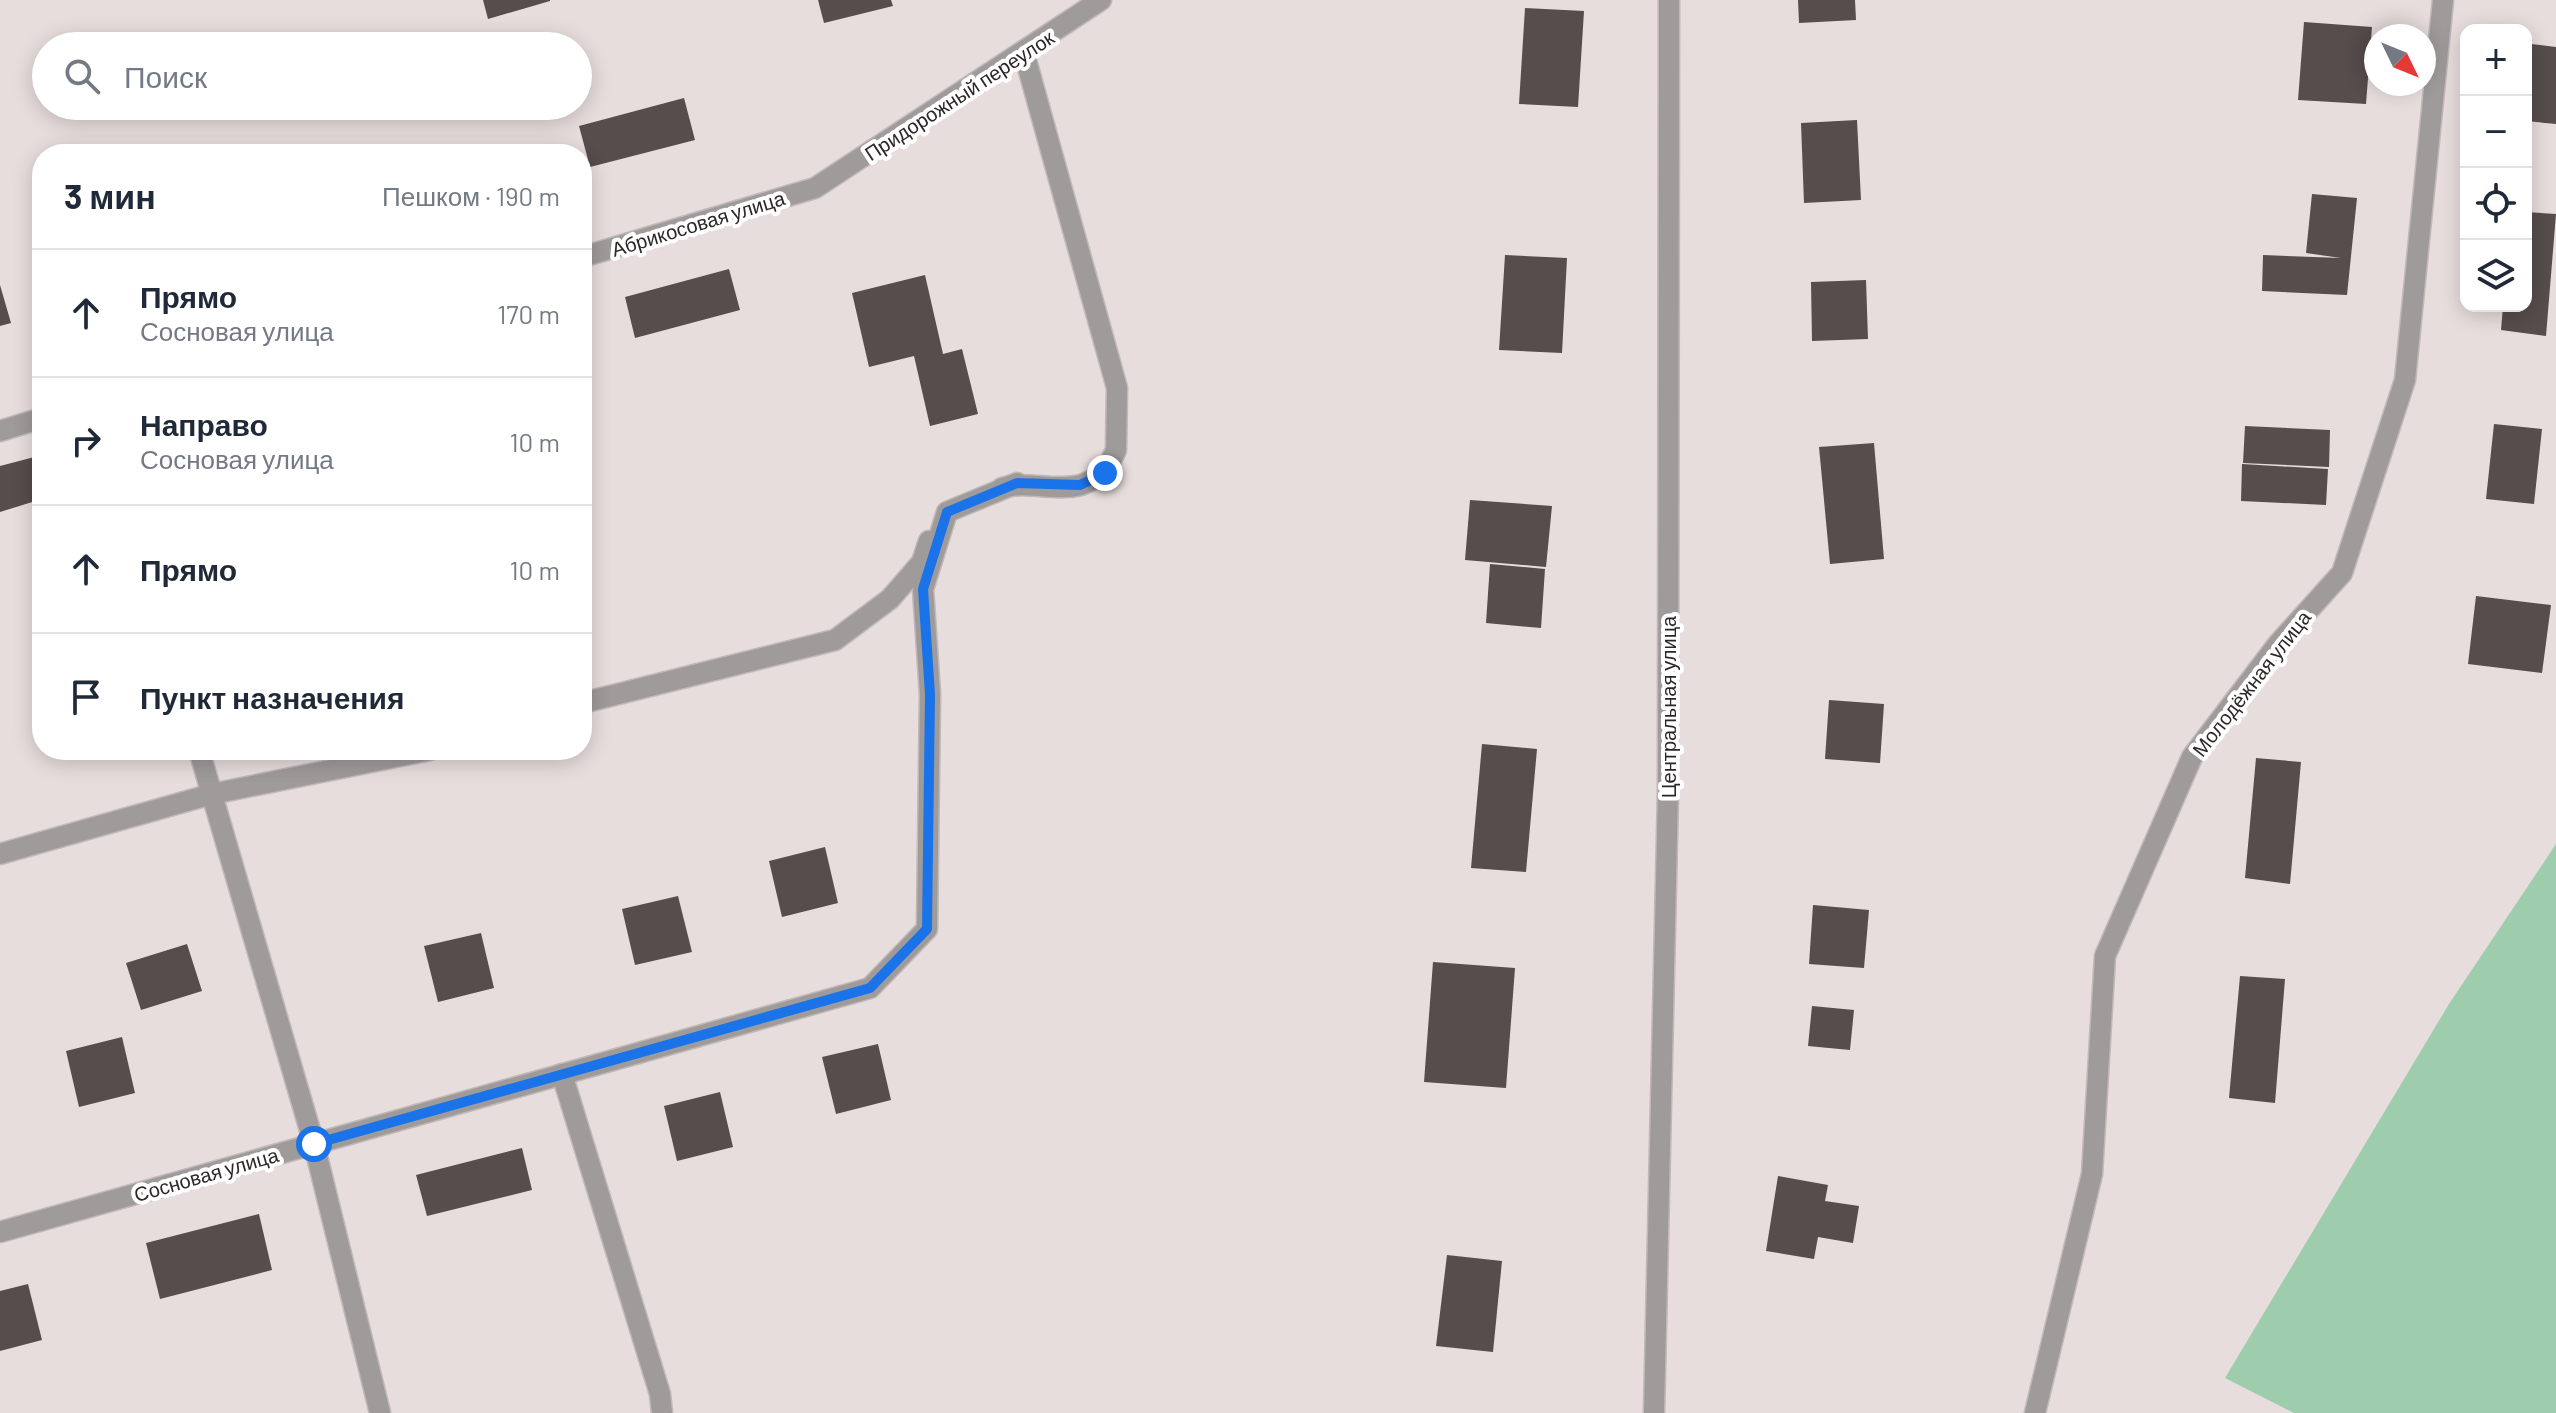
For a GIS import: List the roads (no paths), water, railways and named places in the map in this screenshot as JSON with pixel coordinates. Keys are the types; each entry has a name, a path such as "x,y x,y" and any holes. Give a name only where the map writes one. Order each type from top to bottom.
{"street":[{"name":"Придорожный переулок","path":"815,188 1101,0"},
{"name":"Центральная улица","path":"1654,1413 1668,792 1669,0"},
{"name":"Молодёжная улица","path":"2035,1413 2092,1174 2105,956 2192,757 2278,644 2342,573 2405,380 2443,0"},
{"path":"592,701 835,640 890,599 922,562 932,531 947,512 1017,483 1080,485 1105,473 1116,450 1117,388 1024,53"},
{"name":"Абрикосовая улица","path":"592,254 815,188"},
{"path":"0,431 32,421"},
{"name":"Сосновая улица","path":"0,1232 870,988 927,929 930,694 923,589 947,512"},
{"path":"202,760 314,1144 380,1413"},
{"path":"0,854 212,794 380,760"},
{"path":"562,1074 660,1394 662,1413"}]}
